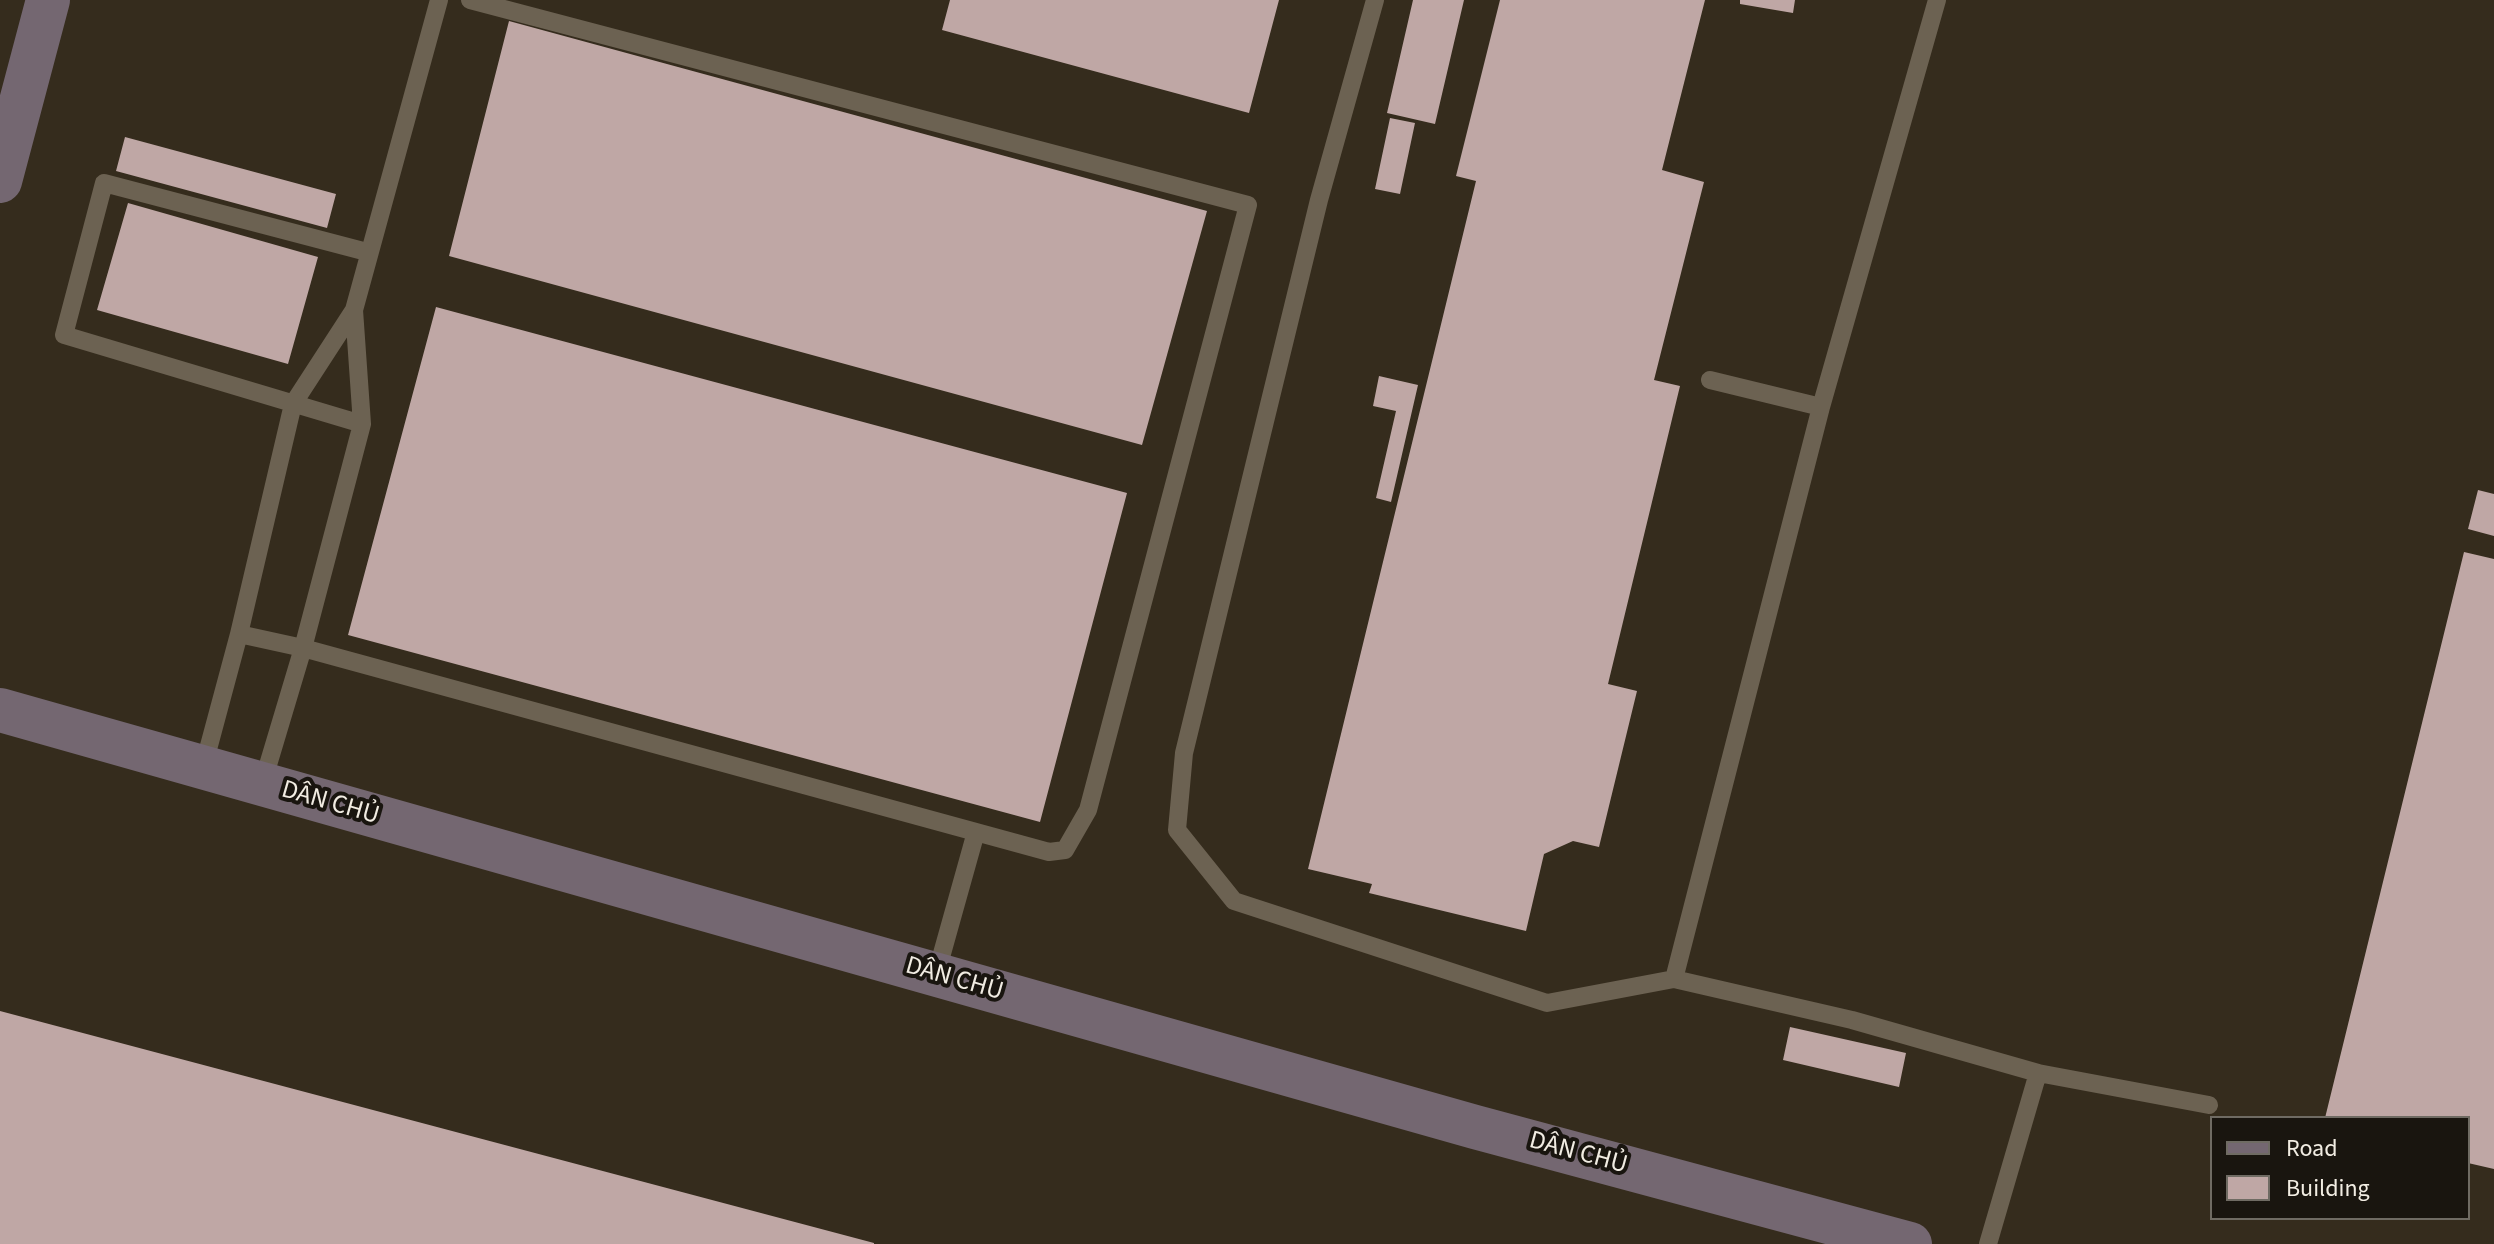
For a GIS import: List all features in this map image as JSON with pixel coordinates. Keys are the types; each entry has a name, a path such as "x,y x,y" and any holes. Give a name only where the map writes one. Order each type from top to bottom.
{"main road":[{"path":"0,181 48,0"},
{"name":"DÂN CHỦ","path":"0,710 936,975 1910,1244"}],"lane":[{"path":"262,785 303,648 362,424 354,310 367,252 439,0"},
{"path":"239,634 303,648 1049,852 1065,850 1088,810 1248,205 470,0"},
{"path":"1375,0 1319,200 1184,753 1177,830 1234,901 1547,1003 1674,979 1852,1020 2038,1073 2209,1105"},
{"path":"1674,979 1821,407 1937,0"},
{"path":"362,424 64,335 104,183 367,252"},
{"path":"203,768 239,634 293,404 354,310"},
{"path":"1710,380 1821,407"},
{"path":"936,975 976,832"},
{"path":"1988,1244 2038,1073"}],"building":[{"path":"950,0 1279,0 1249,113 942,30"},
{"path":"1413,0 1464,0 1435,124 1387,113"},
{"path":"1500,0 1705,0 1662,170 1704,182 1654,380 1680,386 1608,684 1637,691 1599,847 1573,841 1544,854 1526,931 1369,893 1372,884 1308,869 1476,181 1456,176"},
{"path":"1740,0 1795,0 1793,13 1740,4"},
{"path":"509,21 1207,211 1142,445 449,256"},
{"path":"1390,118 1415,123 1400,194 1375,189"},
{"path":"125,137 336,194 327,228 116,171"},
{"path":"128,203 318,257 288,364 97,310"},
{"path":"436,307 1127,493 1040,822 348,635"},
{"path":"1379,376 1418,385 1391,502 1376,498 1396,411 1373,406"},
{"path":"2478,490 2494,494 2494,536 2468,529"},
{"path":"2464,552 2494,559 2494,1169 2470,1163 2470,1116 2325,1116"},
{"path":"0,1011 874,1243 874,1244 0,1244"},
{"path":"1790,1027 1906,1053 1899,1087 1783,1060"}]}
